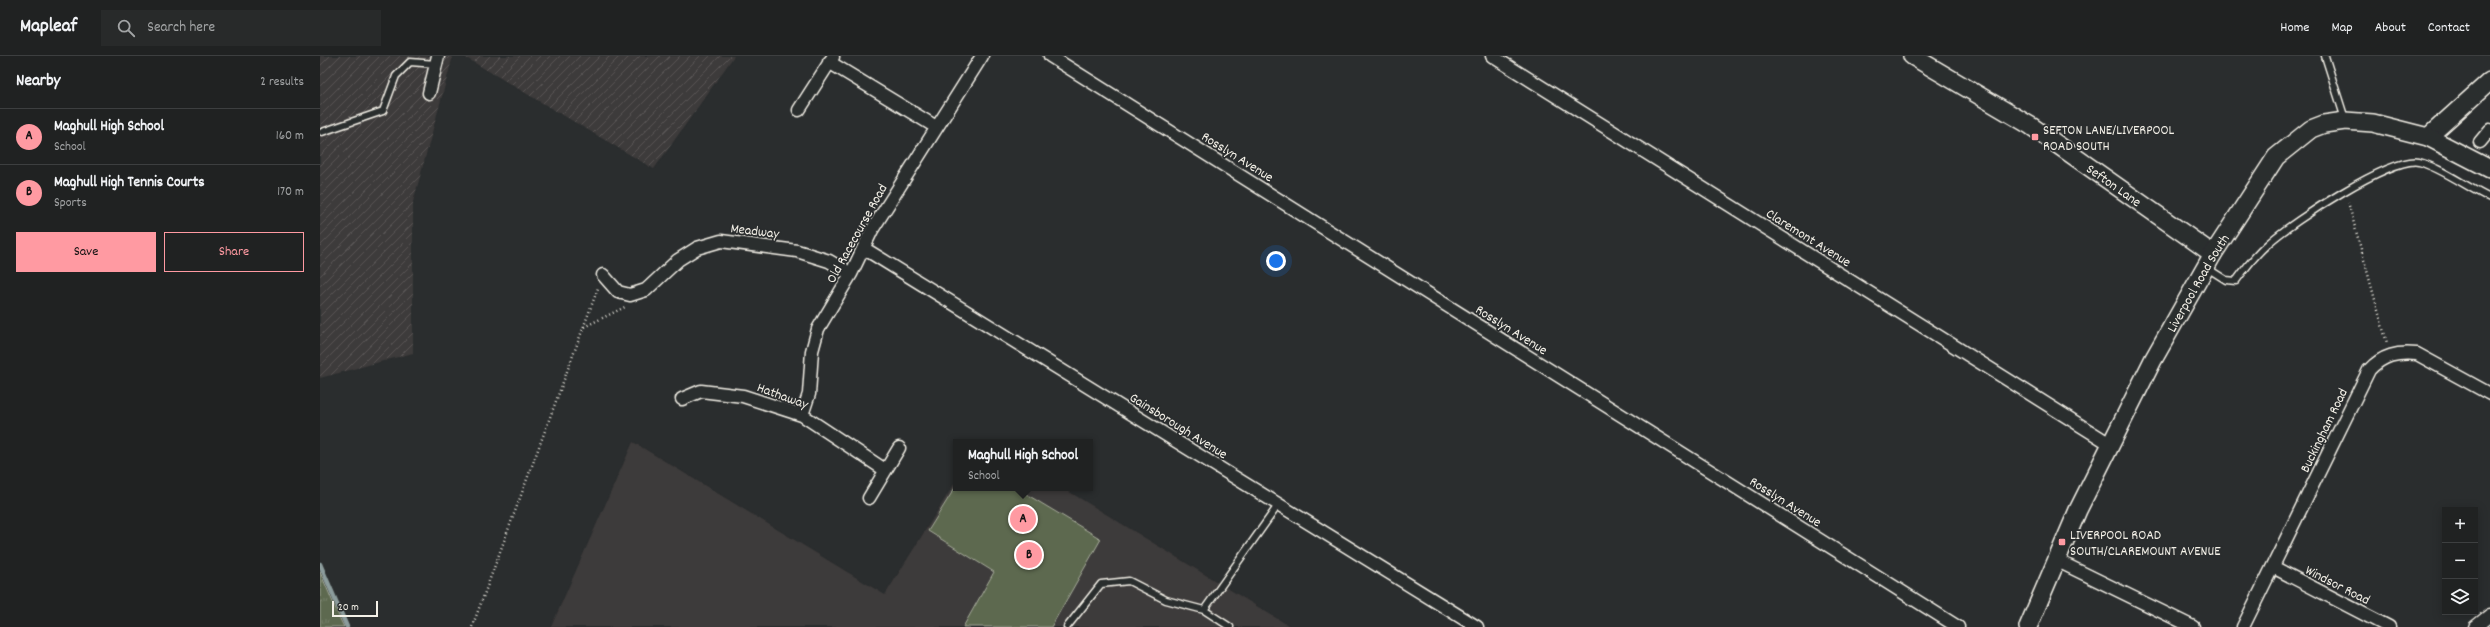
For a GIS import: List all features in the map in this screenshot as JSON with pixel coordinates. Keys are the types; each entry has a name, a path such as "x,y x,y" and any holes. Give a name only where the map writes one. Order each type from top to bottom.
{"main road":[{"name":"Sefton Lane","path":"1912,56 2030,126 2209,261"},
{"path":"2428,137 2490,81"},
{"name":"Liverpool Road South","path":"2028,627 2056,560 2110,444 2153,360 2209,261 2276,157 2311,130 2324,124 2345,121 2392,127 2428,137 2490,169"}],"street":[{"name":"Old Racecourse Road","path":"802,415 809,394 814,340 852,274 865,249 872,230 982,56"},
{"name":"Rosslyn Avenue","path":"1050,56 1958,627"},
{"name":"Claremont Avenue","path":"1492,56 2110,444"},
{"path":"799,110 831,59 936,127"},
{"path":"429,93 437,60"},
{"path":"2480,142 2490,130"},
{"name":"Meadway","path":"646,290 678,260 697,248 721,242 797,251 829,261 852,274"},
{"name":"Gainsborough Avenue","path":"865,249 1477,627"},
{"path":"603,275 618,292 630,295 646,290"},
{"name":"Buckingham Road","path":"2244,627 2369,370 2379,359 2390,355 2403,353 2417,354 2490,394"},
{"name":"Hathaway","path":"682,399 700,391 743,396 802,415 885,470"},
{"path":"869,498 899,448"},
{"path":"2056,560 2193,627"},
{"name":"Windsor Road","path":"2273,567 2389,627"},
{"path":"2475,627 2490,615"}],"lane":[{"path":"2325,56 2345,121"},
{"path":"322,132 383,111 396,76 410,62 437,60"},
{"path":"2209,261 2226,280 2236,281 2270,242 2304,215 2345,191 2395,166 2418,162 2490,198"},
{"path":"1204,610 1279,504"},
{"path":"1067,627 1101,584 1129,581 1166,600 1204,610 1230,627"}],"path":[{"path":"2345,191 2390,355"},
{"path":"472,627 603,275"},
{"path":"584,327 626,307 646,290"}],"shaded area":[{"path":"320,56 453,56 413,202 413,353 320,378"},
{"path":"463,56 734,56 654,169"},
{"path":"633,442 885,595 953,486 953,491 1068,491 1291,627 551,627"}],"green space":[{"path":"953,491 1021,491 1101,539 1051,627 963,627 994,572 928,531"},
{"path":"320,572 341,621 344,627 320,627"}],"waterway":[{"path":"320,564 347,627"}],"place":[{"name":"SEFTON LANE/LIVERPOOL ROAD SOUTH","path":"2035,137"},
{"name":"Maghull High School","path":"1023,519"},
{"name":"LIVERPOOL ROAD SOUTH/CLAREMOUNT AVENUE","path":"2062,542"},
{"name":"Maghull High Tennis Courts","path":"1029,555"}]}
